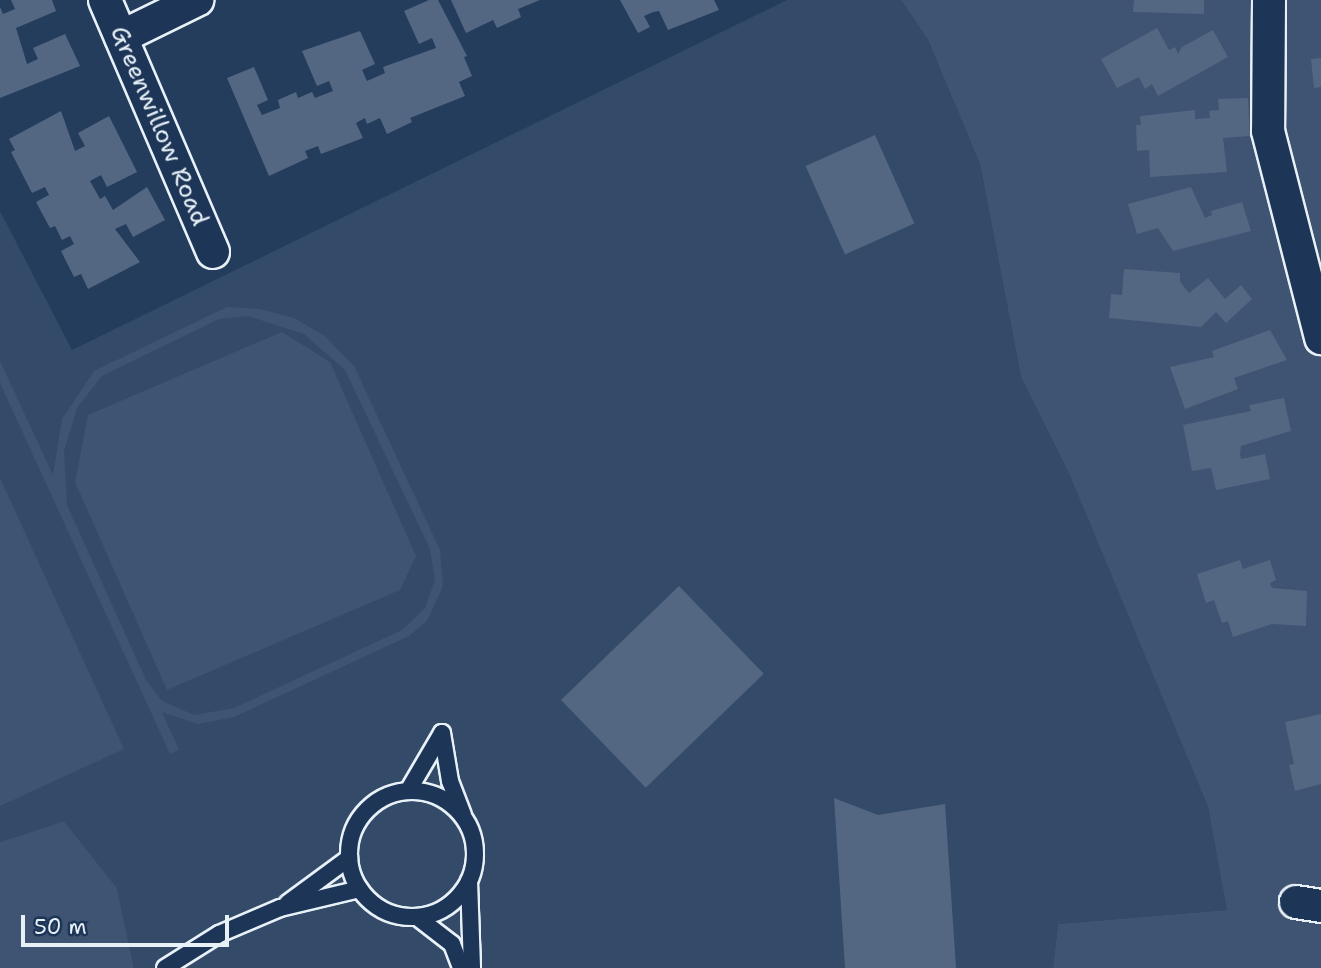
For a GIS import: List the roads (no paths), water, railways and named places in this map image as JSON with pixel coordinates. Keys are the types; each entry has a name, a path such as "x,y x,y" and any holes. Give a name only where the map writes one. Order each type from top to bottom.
{"street":[{"name":"Greenwillow Road","path":"105,0 213,252"},
{"path":"121,37 197,0"},
{"path":"1269,0 1268,131 1321,338"}],"lane":[{"path":"408,791 442,733 450,781 475,849 469,881 472,968"},
{"path":"464,819 440,797 408,791 372,805 355,829 349,858 360,889 385,910 417,916 438,911 456,899 469,881"},
{"path":"280,908 349,858"},
{"path":"165,968 219,934 280,908 360,889"},
{"path":"417,916 452,944 461,968"}]}
